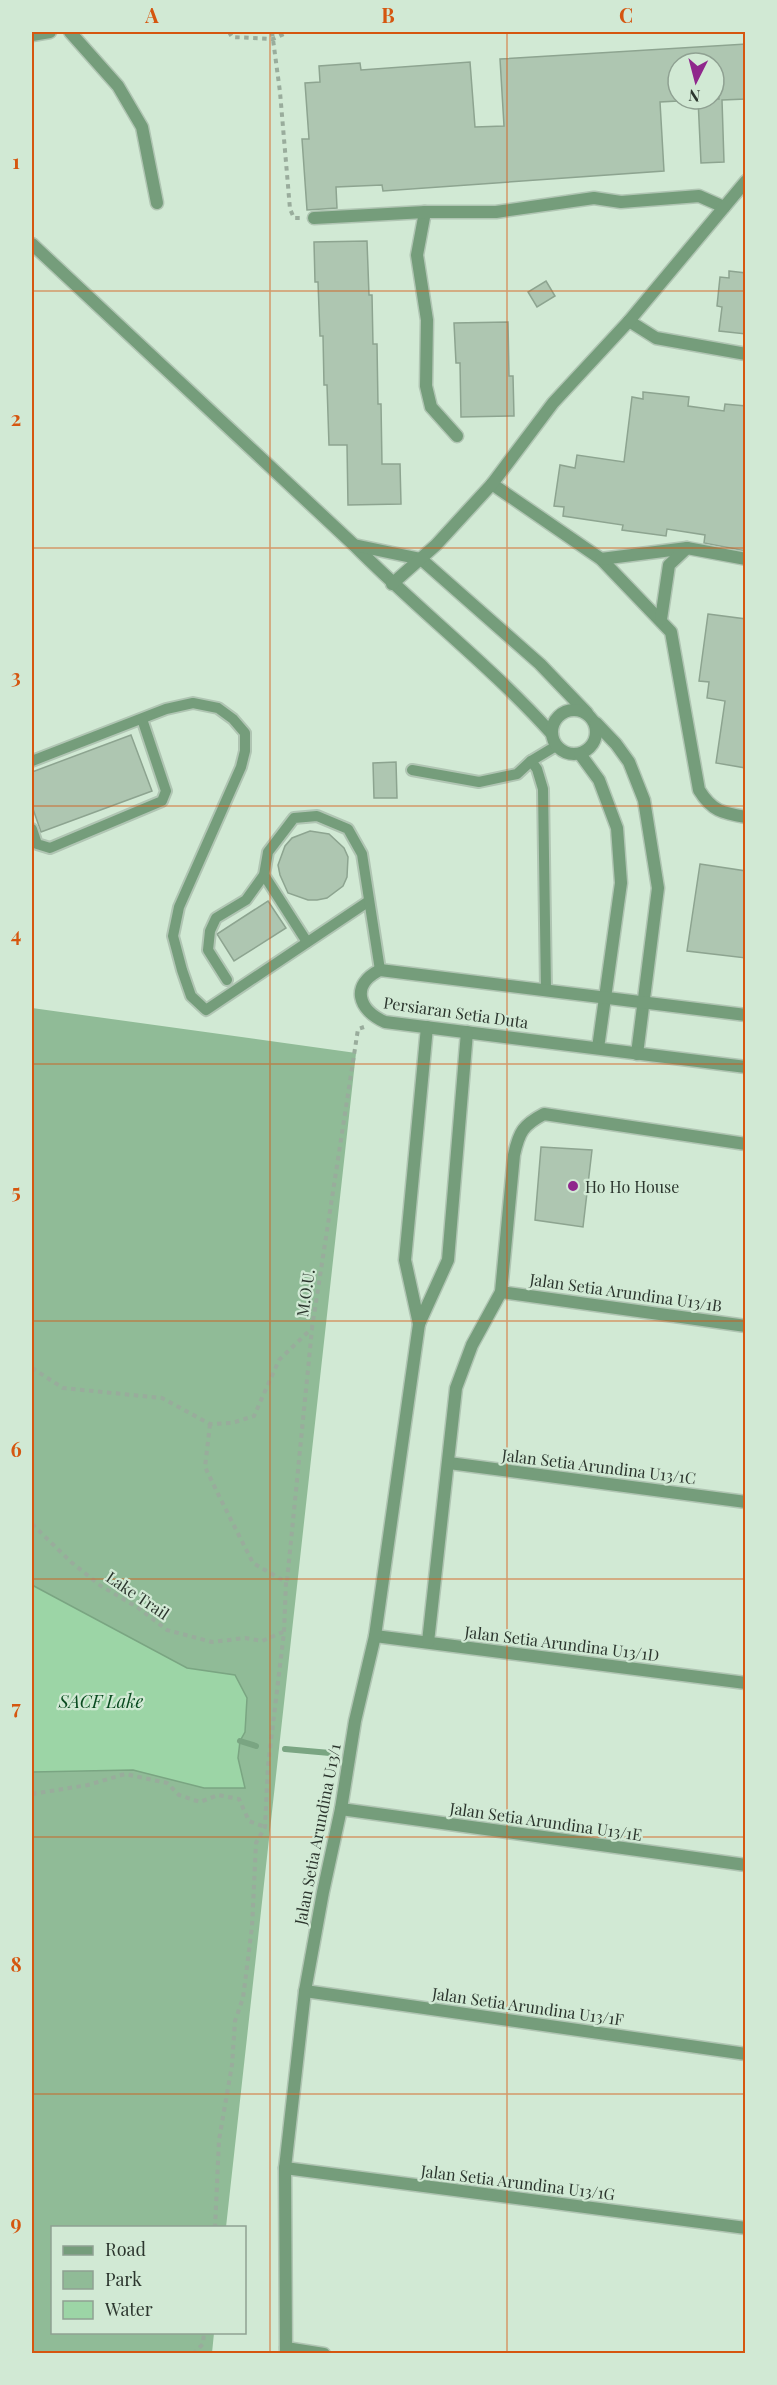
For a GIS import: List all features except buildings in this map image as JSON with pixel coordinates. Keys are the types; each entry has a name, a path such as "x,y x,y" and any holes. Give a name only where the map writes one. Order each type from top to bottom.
{"street":[{"path":"32,35 50,32"},
{"path":"70,32 118,86 142,127 157,203"},
{"path":"392,584 421,559 492,484 553,403 629,321 746,181"},
{"path":"314,218 425,212 496,212 594,198 621,202 699,196 724,207"},
{"path":"425,212 417,255 427,320 426,386 431,407 457,436"},
{"path":"32,244 354,545 392,584 524,703 554,740 567,753 580,754 591,747 597,736 592,718 575,709 563,712 554,721 554,740"},
{"path":"629,321 656,338 746,354"},
{"path":"492,484 601,559 671,632 699,790 708,804 724,814 746,817"},
{"path":"354,545 421,559 540,664 616,744 629,762 645,800 658,888 637,1054"},
{"path":"601,559 687,549 746,559"},
{"path":"661,619 669,566 687,549"},
{"path":"580,754 599,780 617,828 621,883 598,1048"},
{"name":"Persiaran Setia Duta","path":"746,1015 380,970 370,975 362,984 360,998 365,1009 373,1017 385,1022 746,1067"},
{"path":"419,1324 405,1260 427,1027"},
{"path":"419,1324 448,1260 467,1032"},
{"path":"428,1642 456,1388 472,1345 501,1292 514,1155 518,1137 527,1123 544,1113 746,1144"},
{"name":"Jalan Setia Arundina U13/1B","path":"501,1292 746,1326"},
{"name":"Jalan Setia Arundina U13/1","path":"286,2351 285,2168 305,1991 341,1809 355,1721 375,1636 419,1324"},
{"name":"Jalan Setia Arundina U13/1C","path":"449,1463 746,1502"},
{"name":"Jalan Setia Arundina U13/1D","path":"375,1636 746,1683"},
{"name":"Jalan Setia Arundina U13/1E","path":"341,1809 746,1865"},
{"name":"Jalan Setia Arundina U13/1F","path":"305,1991 746,2054"},
{"name":"Jalan Setia Arundina U13/1G","path":"285,2168 746,2228"},
{"path":"286,2351 324,2354"}],"lane":[{"path":"32,761 166,709 193,703 218,708 233,719 245,733 245,751 241,768 179,907 174,936 191,996 206,1010 369,901"},
{"path":"32,829 37,844 50,848 162,801 166,791 142,719"},
{"path":"412,770 479,782 517,774 554,740"},
{"path":"531,760 537,769 543,789 546,990"},
{"path":"227,980 208,950 210,931 216,918 246,900 264,875 268,852 294,818 317,816 348,829 362,854 380,970"},
{"path":"264,875 306,942"}],"path":[{"path":"229,32 232,37 273,39 288,32"},
{"path":"272,32 291,215 294,218 314,218"},
{"name":"M.O.U.","path":"210,1424 232,1423 254,1416 279,1360 312,1328 358,1029"},
{"path":"214,2226 219,2140 232,2065 235,2021 243,1998 252,1927 256,1843 265,1827 268,1766 284,1632 286,1582 312,1328"},
{"path":"32,1368 63,1388 162,1398 210,1424 205,1467 253,1563 286,1582"},
{"name":"Lake Trail","path":"32,1524 71,1562 101,1586 137,1607 167,1630 212,1642 245,1638 262,1641 284,1632"},
{"path":"32,1794 88,1785 125,1774 167,1783 179,1796 200,1802 218,1795 239,1799 249,1821 265,1827"},
{"path":"32,2153 32,2158"},
{"path":"193,2354 203,2344 204,2334"}],"green space":[{"path":"32,1008 356,1053 226,2226 51,2226 51,2334 214,2334 212,2353 32,2354"}],"water":[{"name":"SACF Lake","path":"32,1585 187,1668 235,1675 247,1698 245,1732 240,1741 238,1758 245,1788 204,1788 133,1770 32,1772"}],"waterway":[{"path":"240,1741 256,1746"},
{"path":"285,1749 330,1753"}],"place":[{"name":"Ho Ho House","path":"573,1186"}]}
